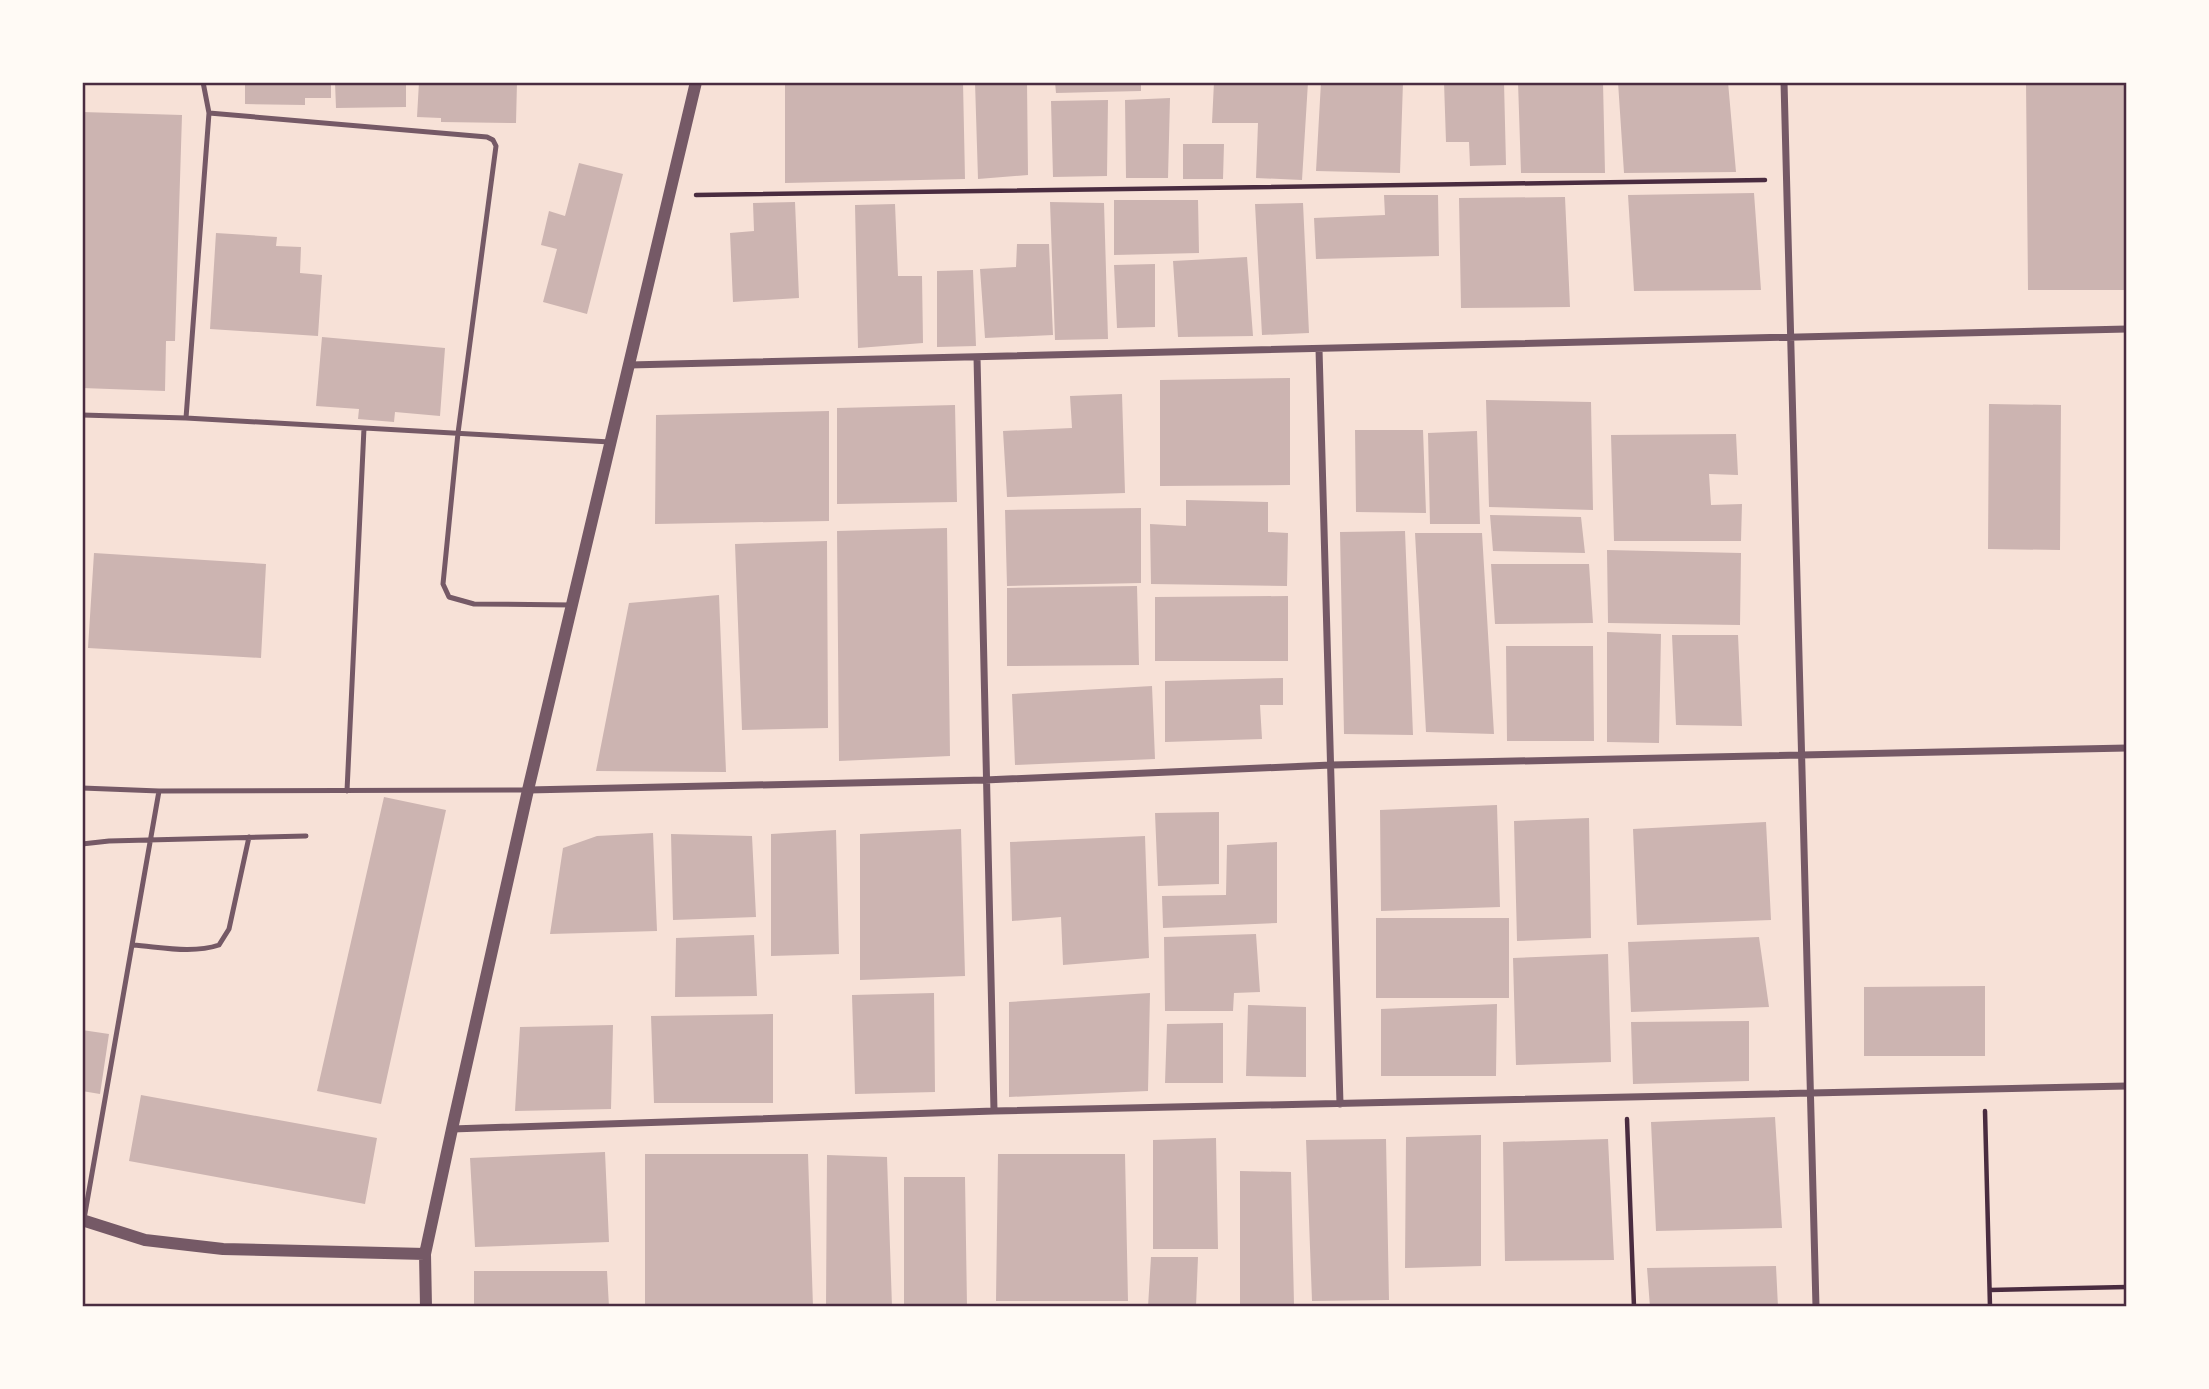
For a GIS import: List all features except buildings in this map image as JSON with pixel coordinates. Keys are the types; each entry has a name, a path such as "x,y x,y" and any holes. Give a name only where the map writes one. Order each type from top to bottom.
{"street":[{"path":"426,1307 425,1254 452,1129 528,790 696,82"},
{"path":"1784,82 1816,1307"},
{"path":"629,365 2127,329"},
{"path":"1320,349 1340,1104"},
{"path":"977,357 994,1111"},
{"path":"528,790 985,780 1331,765 2127,748"},
{"path":"452,1129 994,1111 2127,1086"},
{"path":"83,1220 145,1240 223,1249 425,1254"}],"lane":[{"path":"186,418 209,113 204,82"},
{"path":"209,113 487,137 493,140 496,146 458,433 443,584 449,597 474,604 572,605"},
{"path":"82,415 186,418 611,442"},
{"path":"347,791 365,428"},
{"path":"82,788 159,791 528,790"},
{"path":"83,1220 159,791"},
{"path":"82,844 306,836"},
{"path":"133,945 193,950 219,945 229,929 248,837"}],"path":[{"path":"669,195 1787,180"},
{"path":"1984,1089 1990,1307"},
{"path":"1626,1097 1634,1307"},
{"path":"1990,1290 2127,1287"}]}
